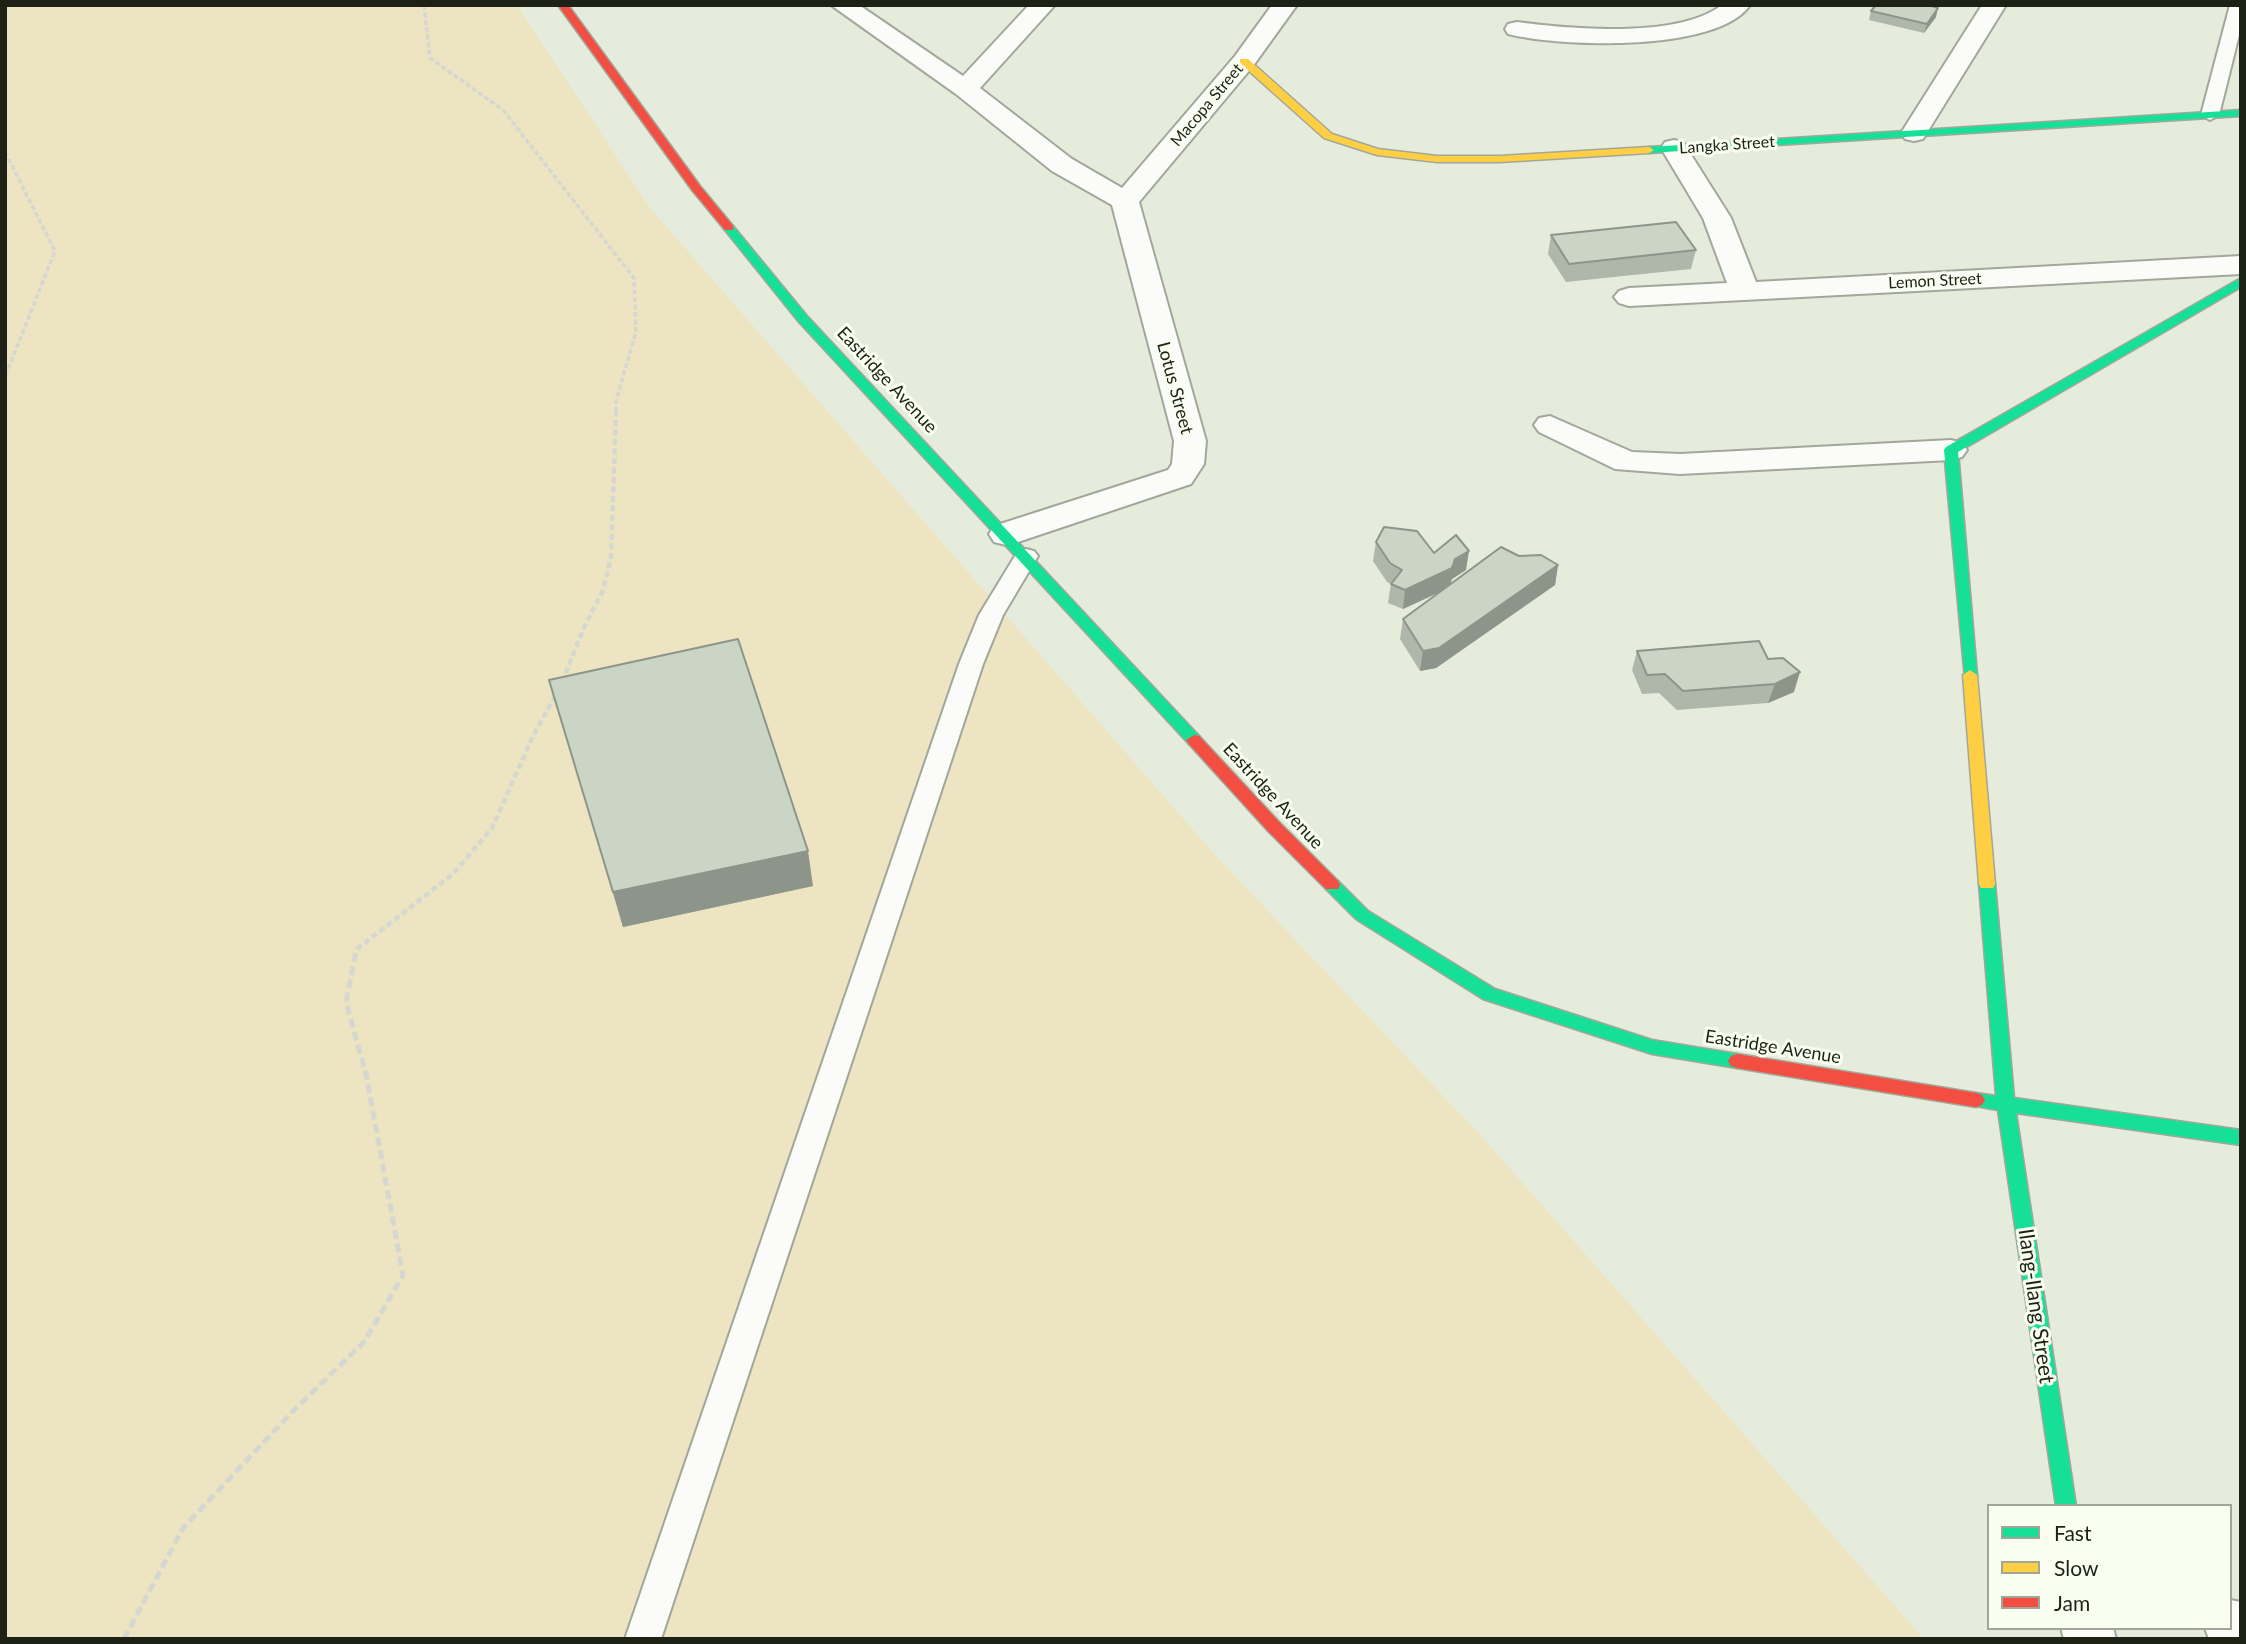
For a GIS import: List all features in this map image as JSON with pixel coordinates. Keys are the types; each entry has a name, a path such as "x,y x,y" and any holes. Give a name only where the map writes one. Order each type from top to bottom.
{"street":[{"name":"Eastridge Avenue","path":"563,5 696,188 803,319 1016,545 1274,827 1362,915 1489,994 1652,1047 2006,1105 2241,1138"},
{"path":"843,5 965,89 1062,165 1125,201"},
{"path":"965,89 1043,5"},
{"name":"Macopa Street","path":"1125,201 1244,61 1285,5"},
{"path":"1517,29 1564,36 1675,31 1731,14 1738,5"},
{"path":"1914,133 1994,5"},
{"name":"Langka Street","path":"1244,61 1328,136 1377,152 1437,159 1500,159 2241,113"},
{"path":"1674,148 1717,218 1745,291"},
{"name":"Lotus Street","path":"1016,545 1180,477 1188,464 1190,441 1125,201"},
{"name":"Lemon Street","path":"1629,297 2241,265"},
{"path":"1550,425 1626,462 1680,464 1951,450 2241,282"},
{"name":"Ilang-Ilang Street","path":"1951,450 2006,1105 2066,1504"}],"lane":[{"path":"2210,115 2238,5"},
{"path":"643,1639 971,664 1016,545"}],"path":[{"path":"124,1639 183,1528 293,1411 364,1342 403,1275 366,1074 346,1002 357,947 453,874 492,828 534,734 559,690 585,625 603,591 611,557 616,401 636,332 634,278 503,110 430,58 424,5"},
{"path":"5,152 55,251 5,377"}],"shaded area":[{"path":"5,5 517,5 650,208 1215,855 1483,1138 1924,1639 5,1639"}],"building":[{"path":"1876,5 1928,5 1938,8 1927,24 1871,11"},
{"path":"1676,222 1696,250 1569,264 1551,235"},
{"path":"1384,527 1417,531 1434,553 1456,535 1469,551 1455,559 1452,568 1405,590 1391,584 1402,570 1390,563 1376,542"},
{"path":"1501,547 1519,556 1541,555 1558,565 1439,648 1423,651 1403,619"},
{"path":"738,639 808,851 613,892 549,680"},
{"path":"1759,641 1768,659 1783,658 1800,672 1775,684 1683,691 1665,674 1647,675 1637,651"}],"traffic: fast":[{"path":"1649,150 2241,113"},
{"path":"729,228 803,319 1194,740"},
{"path":"1970,675 1951,450 2241,282"},
{"path":"1987,884 2006,1105 2066,1504"},
{"path":"1332,885 1362,915 1489,994 1652,1047 1737,1061"},
{"path":"1976,1100 2241,1138"}],"traffic: slow":[{"path":"1244,61 1328,136 1377,152 1437,159 1500,159 1649,150"},
{"path":"1970,675 1987,884"}],"traffic: jam":[{"path":"563,5 696,188 729,228"},
{"path":"1194,740 1332,885"},
{"path":"1737,1061 1976,1100"}]}
